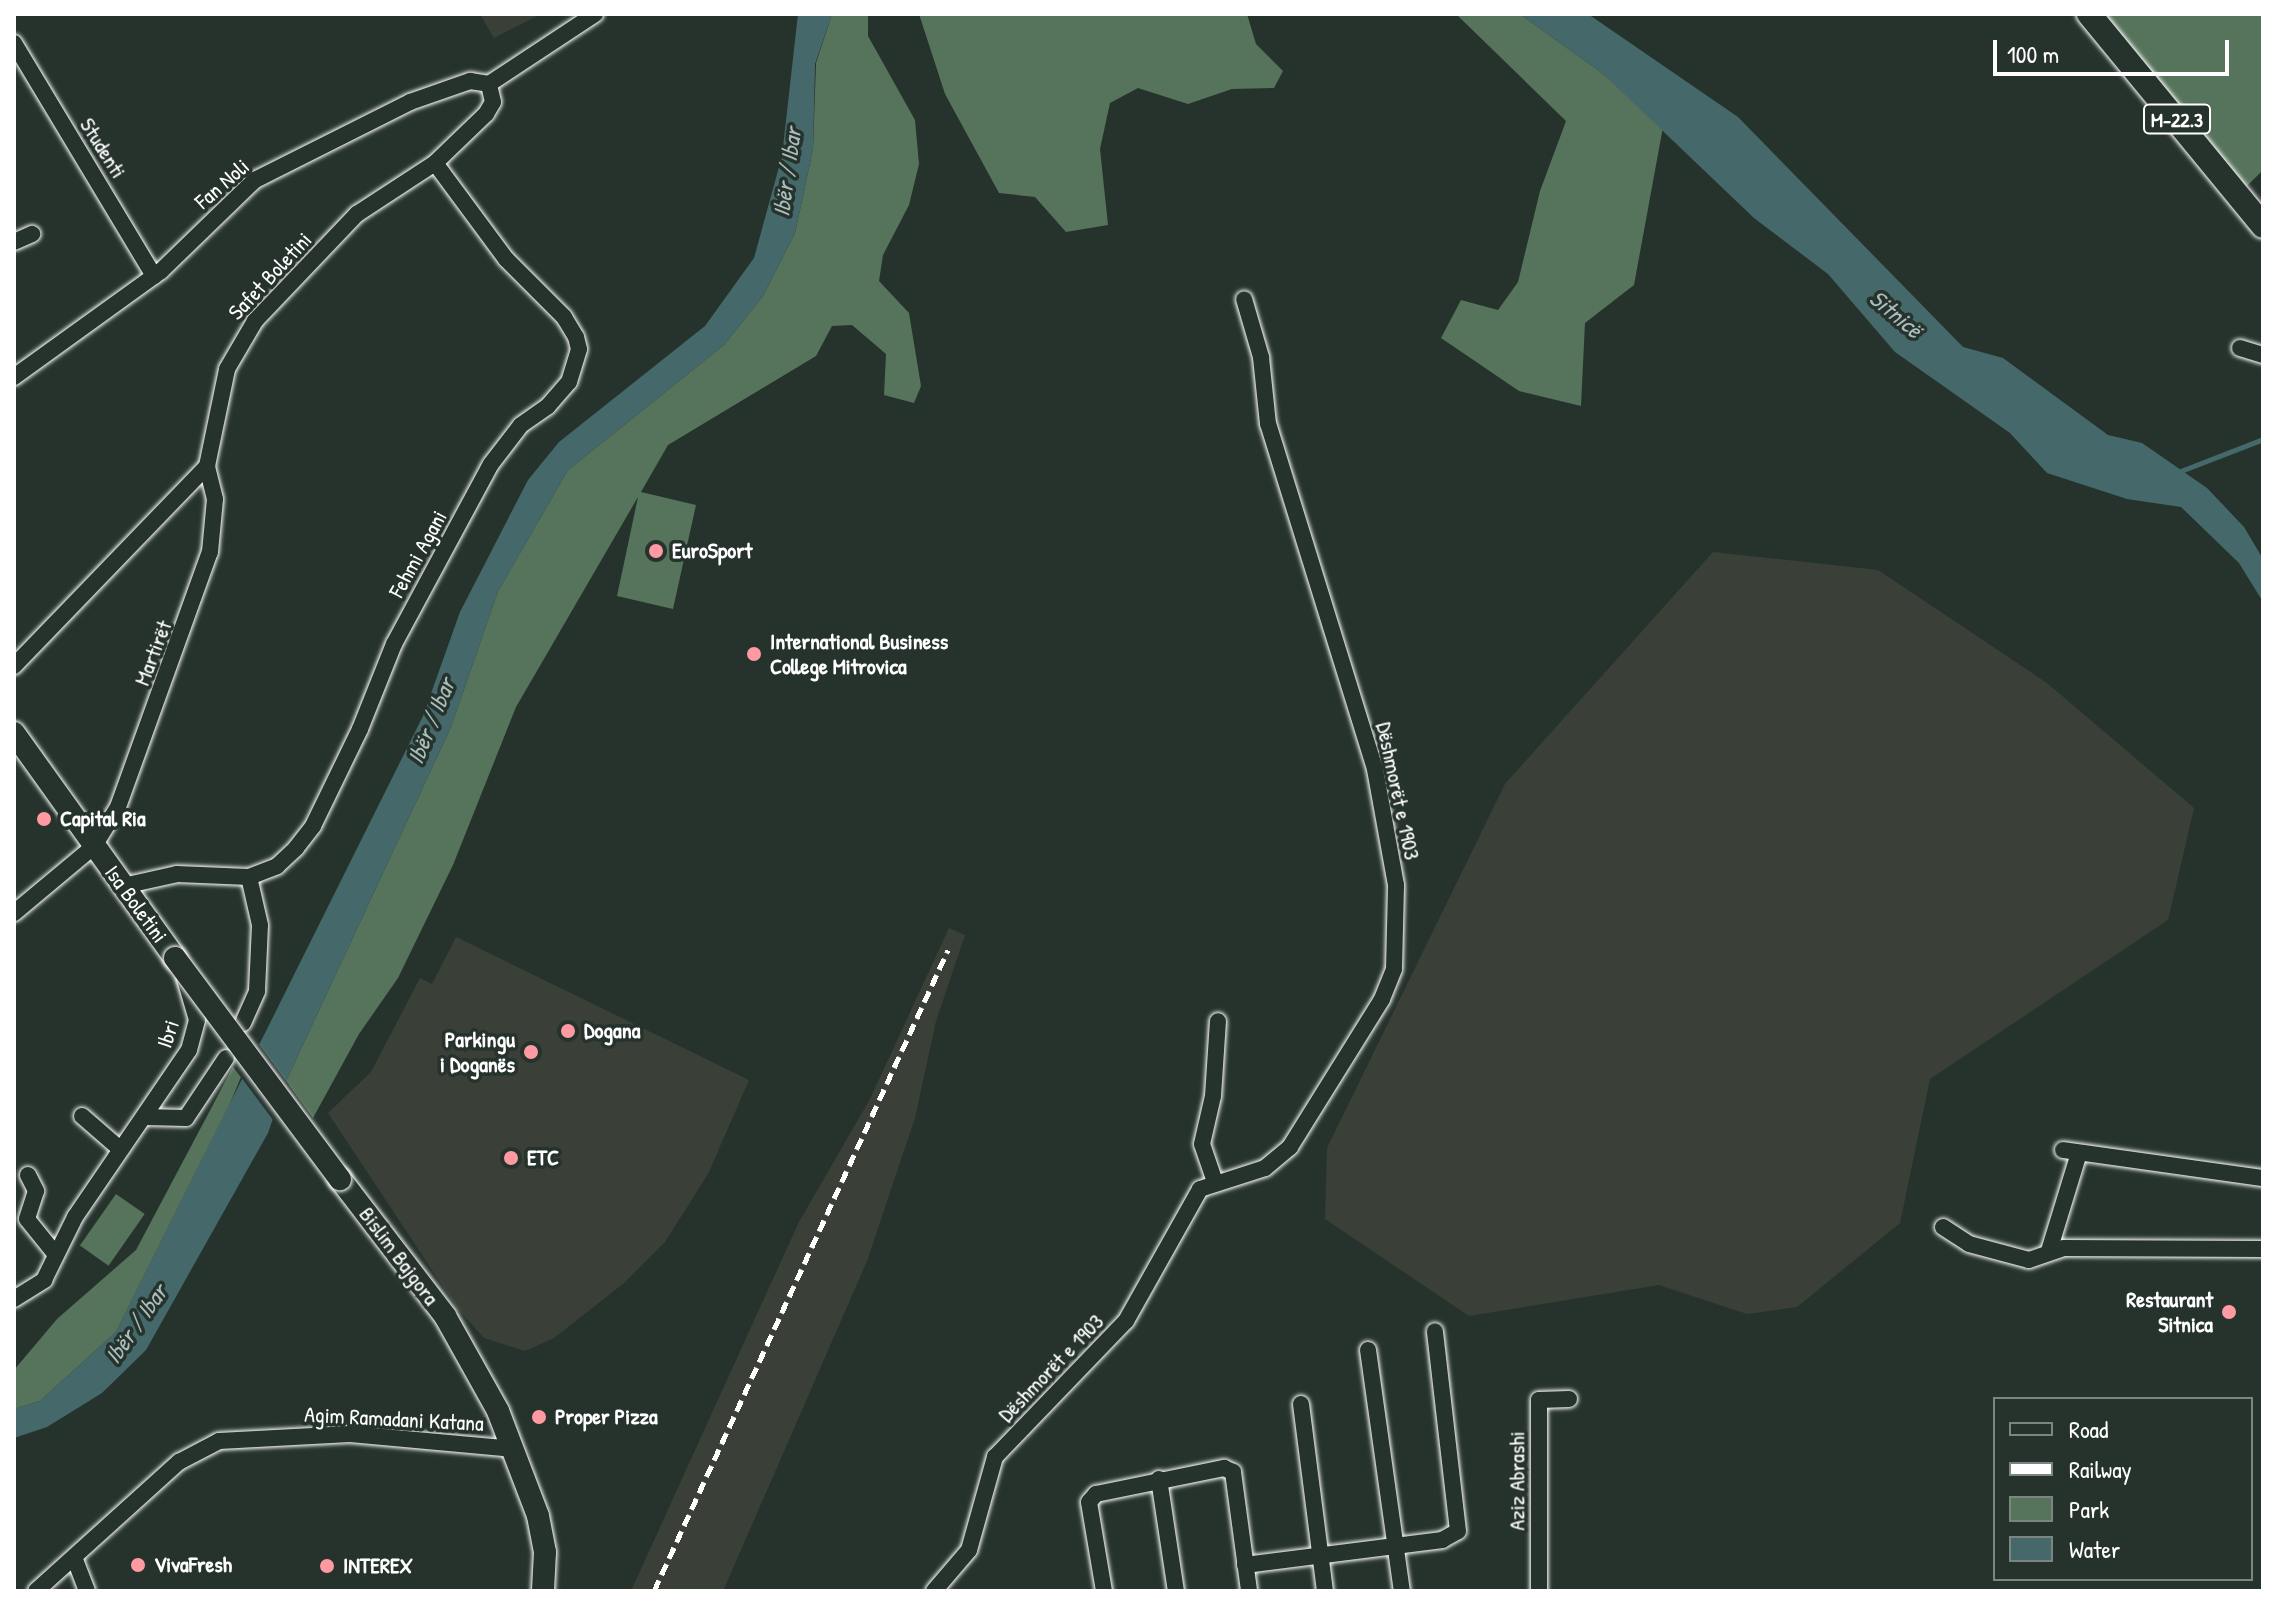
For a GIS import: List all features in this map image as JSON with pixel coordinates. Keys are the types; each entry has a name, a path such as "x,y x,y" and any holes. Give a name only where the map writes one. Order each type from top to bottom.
{"main road":[{"name":"M-22.3","path":"2089,14 2263,226"},
{"name":"Isa Boletini","path":"14,733 175,958"},
{"name":"Bislim Bajgora","path":"175,958 445,1316 514,1449 538,1516 545,1552 543,1591"}],"street":[{"path":"489,84 595,14"},
{"name":"Studenti","path":"14,43 154,276"},
{"name":"Fan Noli","path":"14,377 154,276 255,180 410,102 470,81 489,84"},
{"name":"Safet Boletini","path":"207,466 227,369 244,335 357,214 435,163 486,114 493,102 489,84"},
{"name":"Fehmi Agani","path":"249,877 277,866 313,826 394,644 491,464 521,425 562,393 576,365 576,337 564,317 506,259 435,163"},
{"path":"14,242 32,234"},
{"name":"Dëshmorët e 1903","path":"934,1591 969,1550 995,1457 1118,1331 1147,1288 1194,1196 1215,1182 1265,1168 1290,1147 1382,999 1398,947 1396,885 1375,769 1268,424 1261,357 1244,299"},
{"path":"2240,348 2263,355"},
{"path":"14,666 207,466"},
{"name":"Martirët","path":"14,913 94,846 118,807 210,552 215,499 207,466"},
{"path":"123,886 177,874 249,877 260,925 257,991 243,1023"},
{"name":"Ibri","path":"14,1299 39,1286 120,1149 145,1117 196,1033 194,1006 175,958"},
{"path":"1215,1182 1202,1144 1213,1096 1218,1021"},
{"path":"145,1117 186,1118 226,1058"},
{"path":"82,1116 120,1149"},
{"path":"2049,1251 2071,1151 2263,1178"},
{"path":"28,1175 36,1191 27,1219 56,1255"},
{"path":"1943,1227 2004,1256 2029,1260 2049,1251 2263,1249"},
{"path":"1245,1565 1442,1540 1460,1526 1435,1331"},
{"path":"1368,1350 1402,1591"},
{"name":"Aziz Abrashi","path":"1539,1591 1539,1400 1569,1399"},
{"path":"1301,1404 1325,1591"},
{"name":"Agim Ramadani Katana","path":"36,1591 179,1462 219,1441 350,1434 514,1449"},
{"path":"1104,1591 1089,1502 1104,1490 1213,1468 1233,1472 1249,1591"},
{"path":"1159,1479 1176,1591"},
{"path":"74,1557 87,1591"}],"shaded area":[{"path":"480,14 541,14 494,38"},
{"path":"1713,552 1878,570 2047,683 2194,808 2168,920 1930,1079 1900,1223 1797,1307 1747,1314 1659,1285 1469,1316 1325,1219 1327,1148 1505,784"},
{"path":"949,928 965,935 936,1021 915,1118 867,1261 723,1591 631,1591 799,1222 870,1099"},
{"path":"456,937 749,1080 708,1174 665,1242 624,1283 554,1338 525,1351 484,1338 458,1309 328,1113 371,1072 420,978 432,984"}],"green space":[{"path":"832,14 868,14 868,36 915,120 919,164 909,205 883,255 879,281 909,313 921,386 914,403 884,395 886,354 852,325 832,326 816,356 668,445 641,492 696,505 673,609 617,596 638,497 516,707 453,865 398,978 359,1034 313,1118 286,1081 451,727 498,591 568,470 724,345 763,296 795,233 813,149 816,63"},
{"path":"919,14 1247,14 1256,44 1283,71 1274,88 1232,89 1188,104 1138,88 1110,103 1100,149 1108,225 1066,232 1035,197 999,193 945,94"},
{"path":"1456,14 1520,14 1602,73 1663,127 1634,285 1585,323 1581,406 1519,391 1441,338 1461,300 1498,310 1518,282 1540,191 1566,121"},
{"path":"2104,14 2263,14 2263,170 2244,189"},
{"path":"233,1067 241,1077 229,1106 116,1332 40,1401 14,1409 14,1370 57,1319 136,1250"},
{"path":"116,1194 145,1214 109,1266 80,1246"}],"water":[{"name":"Ibër / Ibar","path":"798,14 832,14 815,64 813,149 795,233 763,296 724,345 568,470 498,591 451,727 286,1081 268,1133 146,1350 102,1393 47,1427 14,1438 14,1409 40,1401 116,1332 423,716 460,612 528,480 559,442 705,326 754,258 782,156"},
{"name":"Sitnicë","path":"1520,14 1588,14 1738,117 1963,347 2003,358 2108,435 2142,443 2207,488 2244,527 2263,559 2263,602 2239,563 2181,507 2127,499 2047,473 2010,433 1895,352 1828,274 1754,218 1602,73"}],"pier":[{"path":"255,1039 289,1085 276,1124 238,1073"}],"waterway":[{"path":"2178,472 2263,439"}],"railway":[{"path":"654,1591 948,950"}],"place":[{"name":"EuroSport","path":"656,551"},
{"name":"International Business College Mitrovica","path":"754,654"},
{"name":"Capital Ria","path":"44,819"},
{"name":"Dogana","path":"568,1031"},
{"name":"Parkingu i Doganës","path":"531,1052"},
{"name":"ETC","path":"511,1158"},
{"name":"Restaurant Sitnica","path":"2229,1312"},
{"name":"Proper Pizza","path":"539,1417"},
{"name":"VivaFresh","path":"138,1565"},
{"name":"INTEREX","path":"327,1566"}]}
